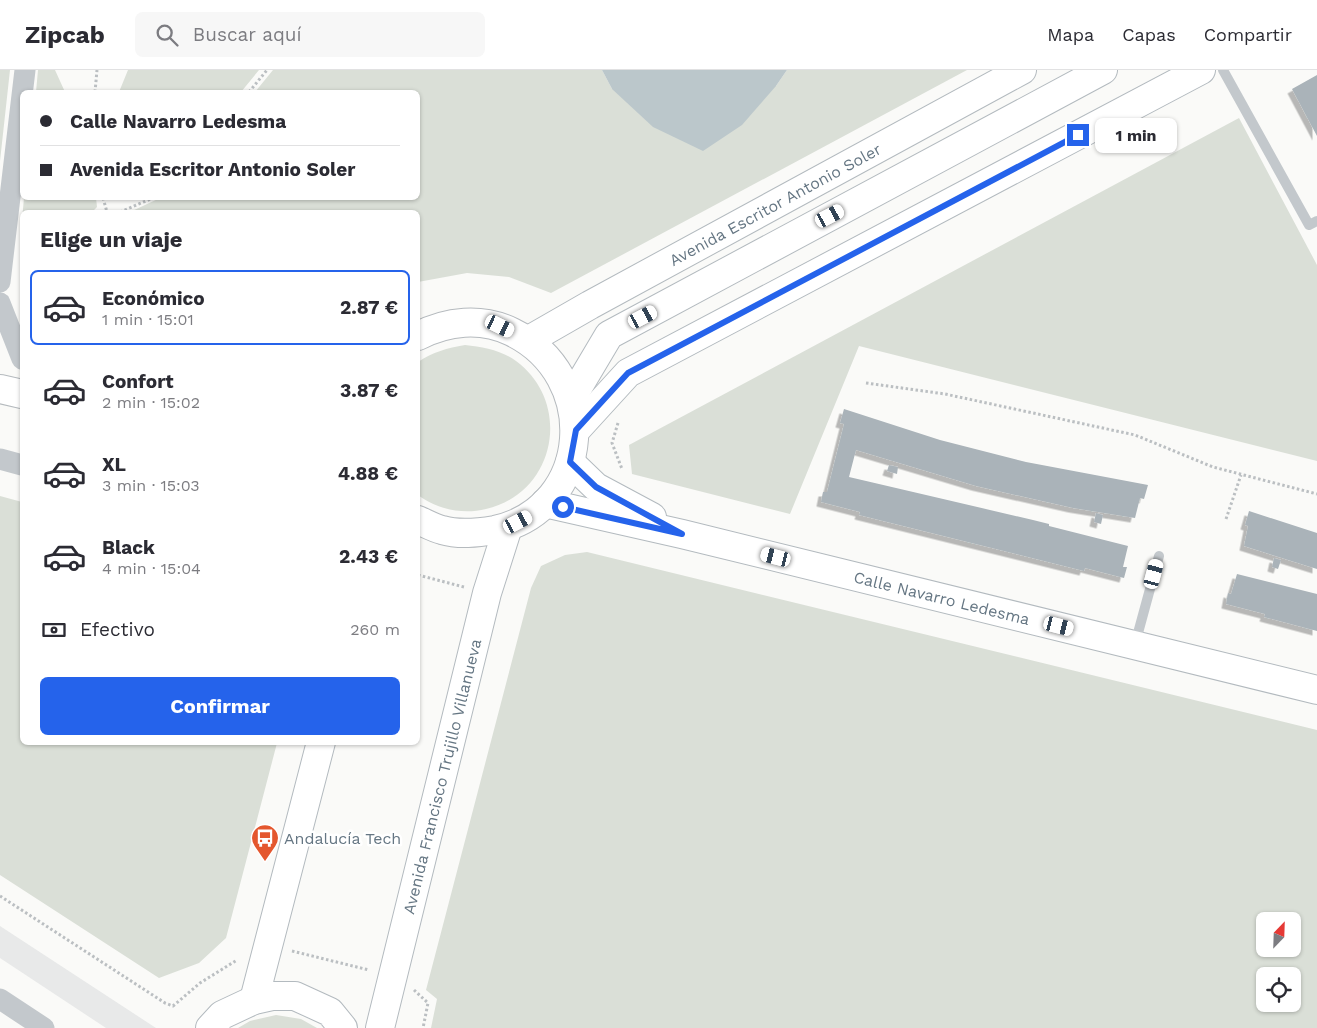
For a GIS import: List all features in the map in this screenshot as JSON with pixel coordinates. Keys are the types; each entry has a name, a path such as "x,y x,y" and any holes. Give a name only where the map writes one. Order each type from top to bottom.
{"street":[{"path":"23,90 25,70"},
{"name":"Avenida Escritor Antonio Soler","path":"529,340 1022,70"},
{"path":"571,399 609,335 1103,70"},
{"path":"576,430 628,373 1201,70"},
{"path":"0,282 20,112"},
{"path":"0,303 20,354"},
{"path":"420,335 436,327 468,322 500,326 529,340 555,366 571,399 576,430 570,462 560,484 545,503 528,517 508,527 475,534 442,530 420,521"},
{"path":"0,387 20,386"},
{"path":"0,387 20,393"},
{"path":"0,459 20,464"},
{"name":"Calle Navarro Ledesma","path":"570,462 596,487 682,534"},
{"name":"Calle Navarro Ledesma","path":"545,503 682,534 1317,690"},
{"name":"Avenida Francisco Trujillo Villanueva","path":"380,1028 487,593 508,527"},
{"path":"254,1000 320,745"},
{"path":"210,1028 222,1015 254,1000 272,996 296,996 330,1012 343,1028"},
{"path":"0,1000 44,1028"}],"lane":[{"path":"1223,70 1309,225 1317,221"},
{"path":"1135,645 1159,556"}],"path":[{"path":"95,90 97,70"},
{"path":"251,90 267,70"},
{"path":"125,210 148,200"},
{"path":"866,383 944,394 1135,435 1213,466 1317,494"},
{"path":"1226,520 1241,475"},
{"path":"0,896 165,1003 173,1006 200,983 238,960"},
{"path":"267,946 404,979 428,1003 422,1028"}],"shaded area":[{"path":"0,70 10,70 0,161"},
{"path":"38,70 55,70 64,90 36,90"},
{"path":"128,70 259,70 243,90 120,90"},
{"path":"273,70 602,70 612,89 776,86 787,70 967,70 551,293 509,277 467,273 420,282 420,210 134,210 156,200 420,200 420,90 257,90"},
{"path":"602,70 787,70 776,86 742,125 703,151 653,127 612,89"},
{"path":"1239,118 1317,265 1317,461 859,346 790,514 632,474 629,445"},
{"path":"24,200 96,200 97,207 94,210 23,210"},
{"path":"465,345 478,347 504,354 516,361 534,379 545,400 550,422 549,445 541,466 528,485 510,500 477,511 450,510 433,504 420,496 420,361 440,351"},
{"path":"0,496 20,501 20,745 276,745 226,938 199,963 159,978 0,875"},
{"path":"587,552 1317,730 1317,1028 431,1028 437,999 426,990 531,588 541,566 565,555"},
{"path":"0,926 156,1028 106,1028 0,958"},
{"path":"276,1015 301,1019 317,1028 238,1028 250,1021"}],"building":[{"path":"1317,75 1317,136 1292,89"},
{"path":"844,409 940,440 1026,462 1148,485 1144,499 1140,498 1135,518 1073,508 976,486 856,450 849,477 1033,520 1049,524 1049,526 1128,546 1123,567 1127,567 1124,578 1085,568 1084,571 859,515 860,512 821,502 823,492 827,492 844,424 840,423"},
{"path":"889,465 898,467 897,474 887,471"},
{"path":"1249,511 1317,533 1317,569 1244,546 1248,526 1245,525"},
{"path":"1096,513 1103,515 1101,524 1094,522"},
{"path":"1274,558 1281,560 1278,569 1272,567"},
{"path":"1237,574 1317,594 1317,631 1264,617 1265,614 1226,604 1228,593 1231,594"}],"place":[{"name":"Andalucía Tech","path":"265,862"}],"route":[{"path":"563,507 682,534 596,487 570,462 576,430 628,373 1078,135"}]}
